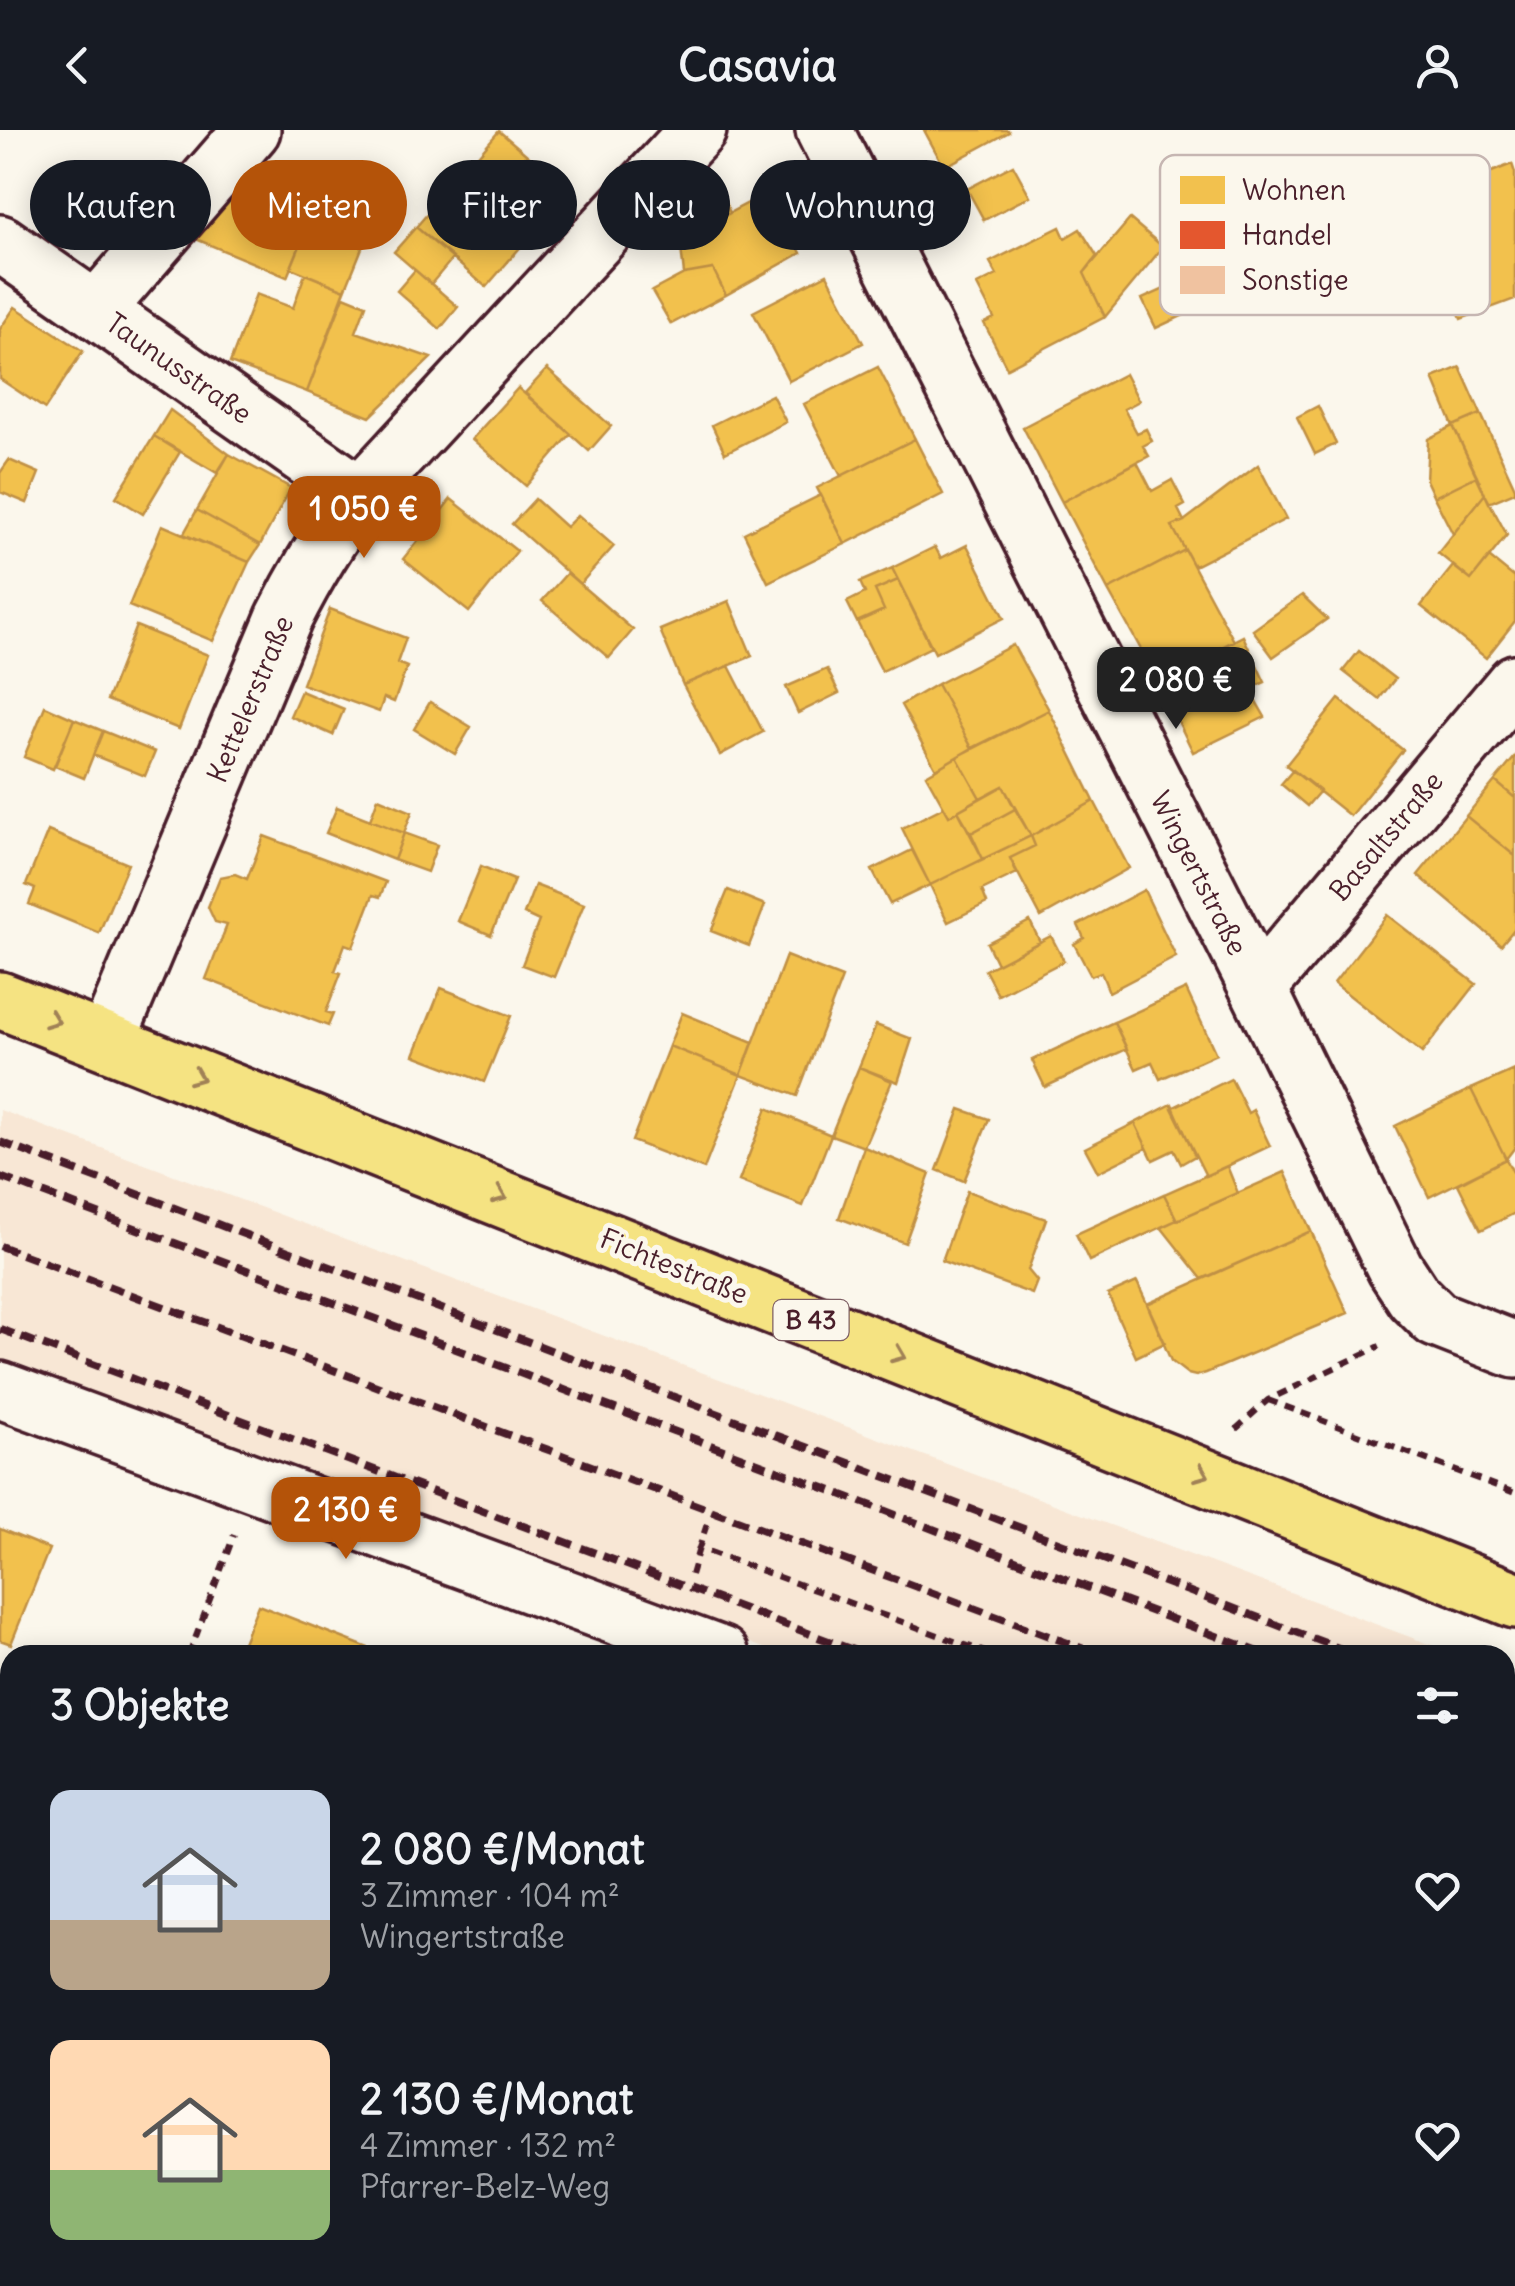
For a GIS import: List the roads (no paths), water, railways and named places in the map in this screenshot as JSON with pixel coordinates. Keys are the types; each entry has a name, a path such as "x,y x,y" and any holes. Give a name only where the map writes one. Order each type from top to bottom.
{"main road":[{"name":"Fichtestraße","path":"0,1000 1515,1600"}],"street":[{"name":"Taunusstraße","path":"96,310 252,130"},
{"name":"Kettelerstraße","path":"107,1041 284,618 335,527 360,495 698,130"},
{"name":"Wingertstraße","path":"824,130 1258,988 1395,1268 1414,1297 1436,1319 1515,1350"},
{"name":"Taunusstraße","path":"0,243 360,495"},
{"name":"Basaltstraße","path":"1258,988 1515,683"},
{"path":"0,1390 695,1645"}],"railway":[{"path":"0,1142 1331,1645"},
{"path":"0,1177 1240,1645"},
{"path":"0,1246 1073,1645"},
{"path":"0,1329 839,1645"}]}
